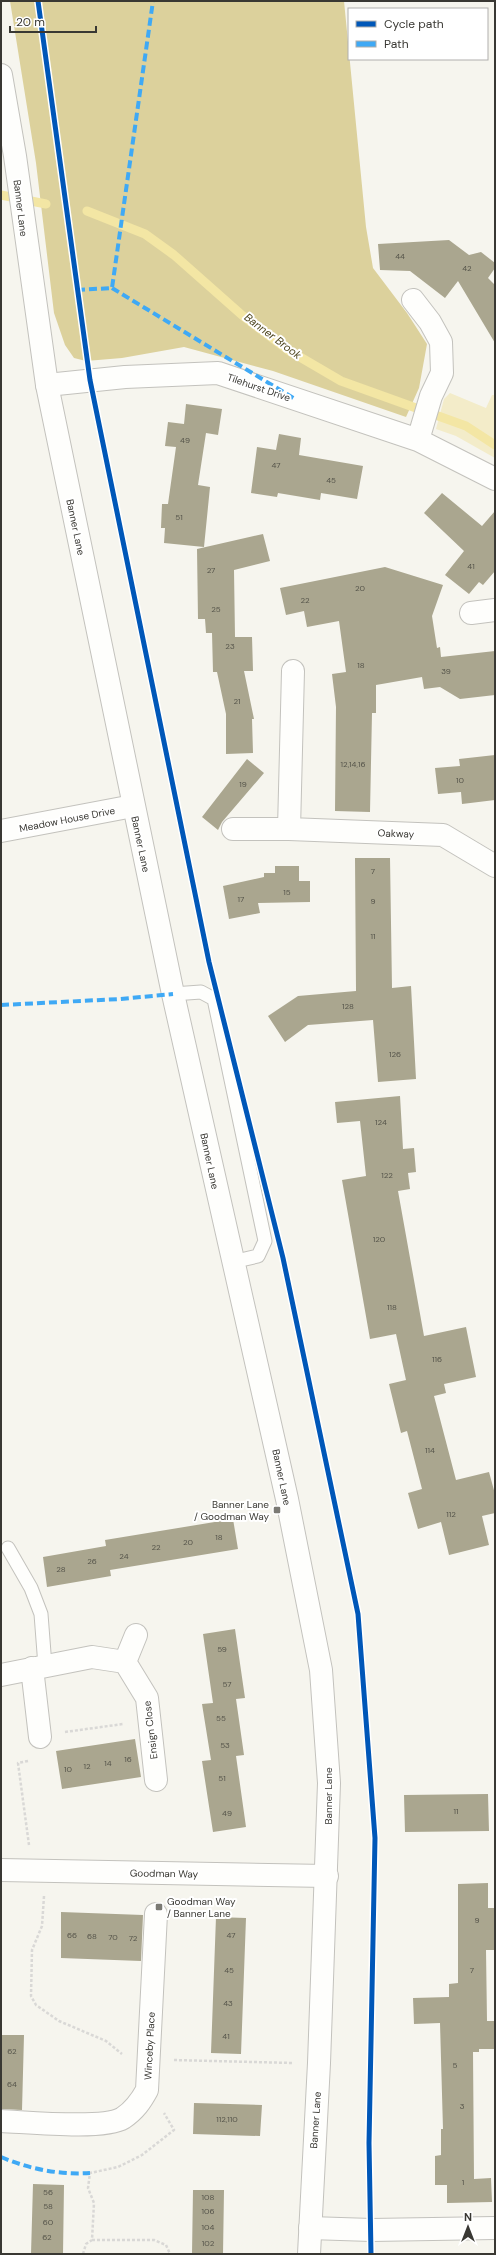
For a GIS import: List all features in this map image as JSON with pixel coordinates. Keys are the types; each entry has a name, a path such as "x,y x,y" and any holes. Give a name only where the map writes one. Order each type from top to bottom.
{"street":[{"name":"Banner Lane","path":"1,75 15,156 28,264 47,385 173,994 232,1262 286,1492 321,1670 329,1783 327,1876 309,2254"},
{"path":"413,300 430,322 441,342 442,373 431,396 420,432"},
{"name":"Tilehurst Drive","path":"47,385 125,376 218,373 420,432 495,479"},
{"path":"471,613 495,610"},
{"path":"289,829 292,671"},
{"name":"Meadow House Drive","path":"1,831 133,806"},
{"name":"Oakway","path":"233,829 289,829 443,835 495,866"},
{"path":"1,1675 92,1657 125,1662 136,1635"},
{"name":"Ensign Close","path":"125,1662 147,1698 156,1780"},
{"path":"38,1667 40,1737"},
{"name":"Goodman Way","path":"1,1870 327,1876"},
{"name":"Winceby Place","path":"1,2121 100,2124 122,2118 139,2104 146,2090 156,1914"},
{"path":"310,2228 371,2230 495,2228"}],"lane":[{"path":"173,994 201,992 214,999 265,1242 258,1256 232,1262"},
{"path":"8,1548 31,1588 41,1614 38,1667"}],"path":[{"path":"28,1871 30,1853 18,1763 29,1761 33,1747 40,1737 150,1719"},
{"path":"92,2240 94,2203 88,2188 90,2173 118,2168"},
{"path":"83,2254 86,2244 92,2240 154,2240 166,2245 170,2254"}],"shaded area":[{"path":"10,1 344,1 348,42 348,60 350,60 366,227 373,268 407,313 427,344 419,388 406,417 273,371 184,347 122,358 86,361 74,358 65,345 54,313 36,163"},
{"path":"450,393 486,408 492,395 495,395 495,458 456,436 436,429 444,399"}],"building":[{"path":"449,240 469,255 481,252 495,263 495,268 488,278 495,285 495,343 458,281 445,298 410,271 380,270 378,244"},
{"path":"186,404 222,409 218,435 206,433 198,485 210,487 204,547 164,543 165,528 161,528 162,504 168,504 176,447 165,446 168,422 184,424"},
{"path":"279,434 301,438 299,455 363,466 357,499 321,493 320,500 278,493 277,497 251,493 257,447 276,450"},
{"path":"442,493 482,526 495,511 495,571 483,585 479,582 469,594 445,575 464,551 424,513"},
{"path":"263,534 270,561 234,570 235,637 252,637 253,671 244,671 254,719 252,719 253,753 226,754 226,714 217,672 213,672 212,633 206,633 205,619 198,619 197,549"},
{"path":"385,567 443,585 432,616 437,648 440,647 441,657 495,651 495,695 460,699 440,687 424,689 422,677 376,685 376,713 372,713 370,812 335,811 336,707 332,674 346,672 339,621 307,627 304,611 286,615 280,588"},
{"path":"495,755 495,800 462,804 461,792 438,794 435,768 460,766 459,759"},
{"path":"247,759 264,773 222,822 218,830 202,817"},
{"path":"355,858 390,858 392,988 411,986 416,1079 378,1082 373,1020 308,1025 285,1042 268,1016 298,996 356,991"},
{"path":"275,866 299,866 299,881 310,881 310,902 258,903 260,913 229,919 223,886 264,877 264,873 275,873"},
{"path":"400,1096 403,1149 414,1148 416,1172 408,1173 410,1189 398,1191 424,1336 466,1327 476,1377 444,1384 446,1393 434,1396 456,1480 489,1472 495,1494 495,1513 482,1516 489,1545 449,1555 441,1522 418,1529 408,1493 422,1489 407,1431 401,1433 389,1384 406,1380 396,1334 370,1339 342,1180 366,1176 360,1121 337,1123 335,1102"},
{"path":"233,1519 238,1549 110,1570 111,1576 47,1587 43,1557 106,1546 105,1540"},
{"path":"235,1629 245,1698 236,1699 244,1755 236,1756 246,1827 213,1832 202,1761 211,1760 202,1704 213,1703 203,1634"},
{"path":"135,1739 141,1777 62,1789 56,1751"},
{"path":"488,1794 489,1831 405,1832 404,1795"},
{"path":"488,1883 488,1908 495,1908 495,1950 486,1950 487,2021 495,2021 495,2049 479,2049 479,2052 473,2052 474,2179 491,2178 492,2202 447,2203 447,2185 435,2185 435,2156 441,2155 441,2129 443,2129 440,2023 414,2024 413,1998 449,1997 449,1984 458,1983 458,1884"},
{"path":"61,1912 143,1915 141,1961 61,1958"},
{"path":"216,1917 246,1918 241,2054 211,2053"},
{"path":"1,2035 24,2035 22,2110 1,2109"},
{"path":"194,2103 262,2105 260,2136 193,2134"},
{"path":"33,2184 64,2185 63,2254 31,2254"},
{"path":"193,2190 224,2190 223,2254 192,2254"}],"waterway":[{"path":"1,195 46,204"},
{"name":"Banner Brook","path":"87,211 145,234 174,255 243,316 288,350 341,381 466,426 495,445"}],"marked path":[{"path":"77,290 112,288 153,1"},
{"path":"112,288 295,399"},
{"path":"1,1005 120,999 173,994"},
{"path":"1,2157 22,2165 44,2170 67,2173 90,2173"}],"cycle path":[{"path":"38,1 90,380 209,962 283,1258 358,1614 375,1838 369,2143 371,2254"}],"place":[{"name":"Banner Lane / Goodman Way","path":"277,1510"},
{"name":"Goodman Way / Banner Lane","path":"159,1907"}]}
